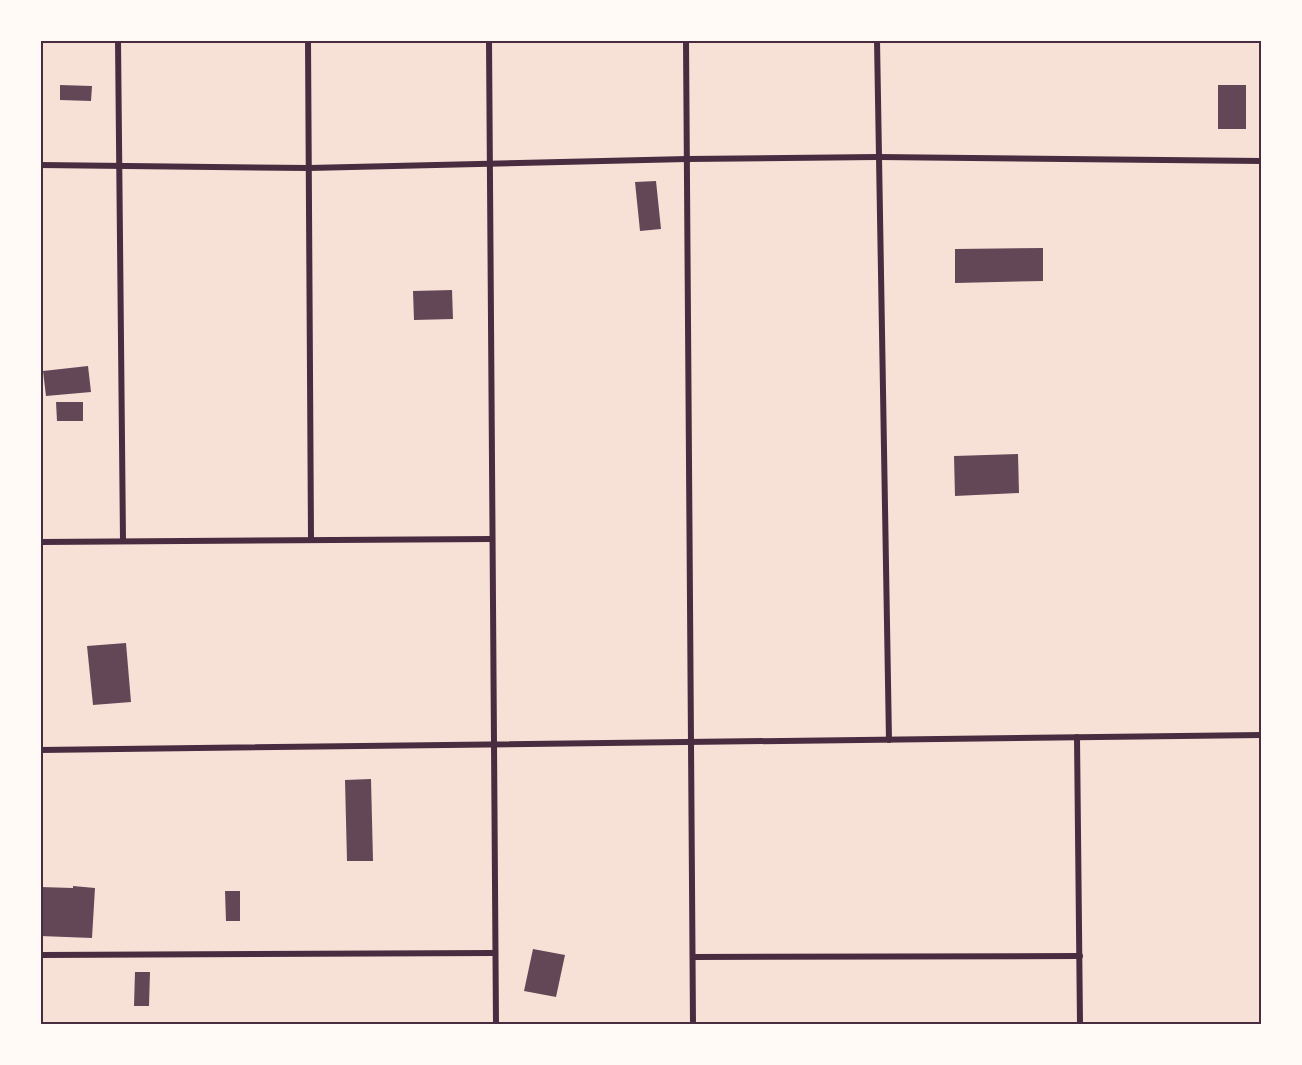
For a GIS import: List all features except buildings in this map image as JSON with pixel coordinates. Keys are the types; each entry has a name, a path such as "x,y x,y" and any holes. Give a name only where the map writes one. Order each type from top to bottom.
{"street":[{"path":"118,40 123,542"},
{"path":"308,40 311,540"},
{"path":"489,40 496,1024"},
{"path":"686,40 693,1024"},
{"path":"877,40 889,740"},
{"path":"40,165 309,168 878,157 1262,161"},
{"path":"40,542 492,539"},
{"path":"40,750 1262,735"},
{"path":"1077,737 1080,1024"},
{"path":"40,955 495,953"},
{"path":"693,957 1080,956"}]}
